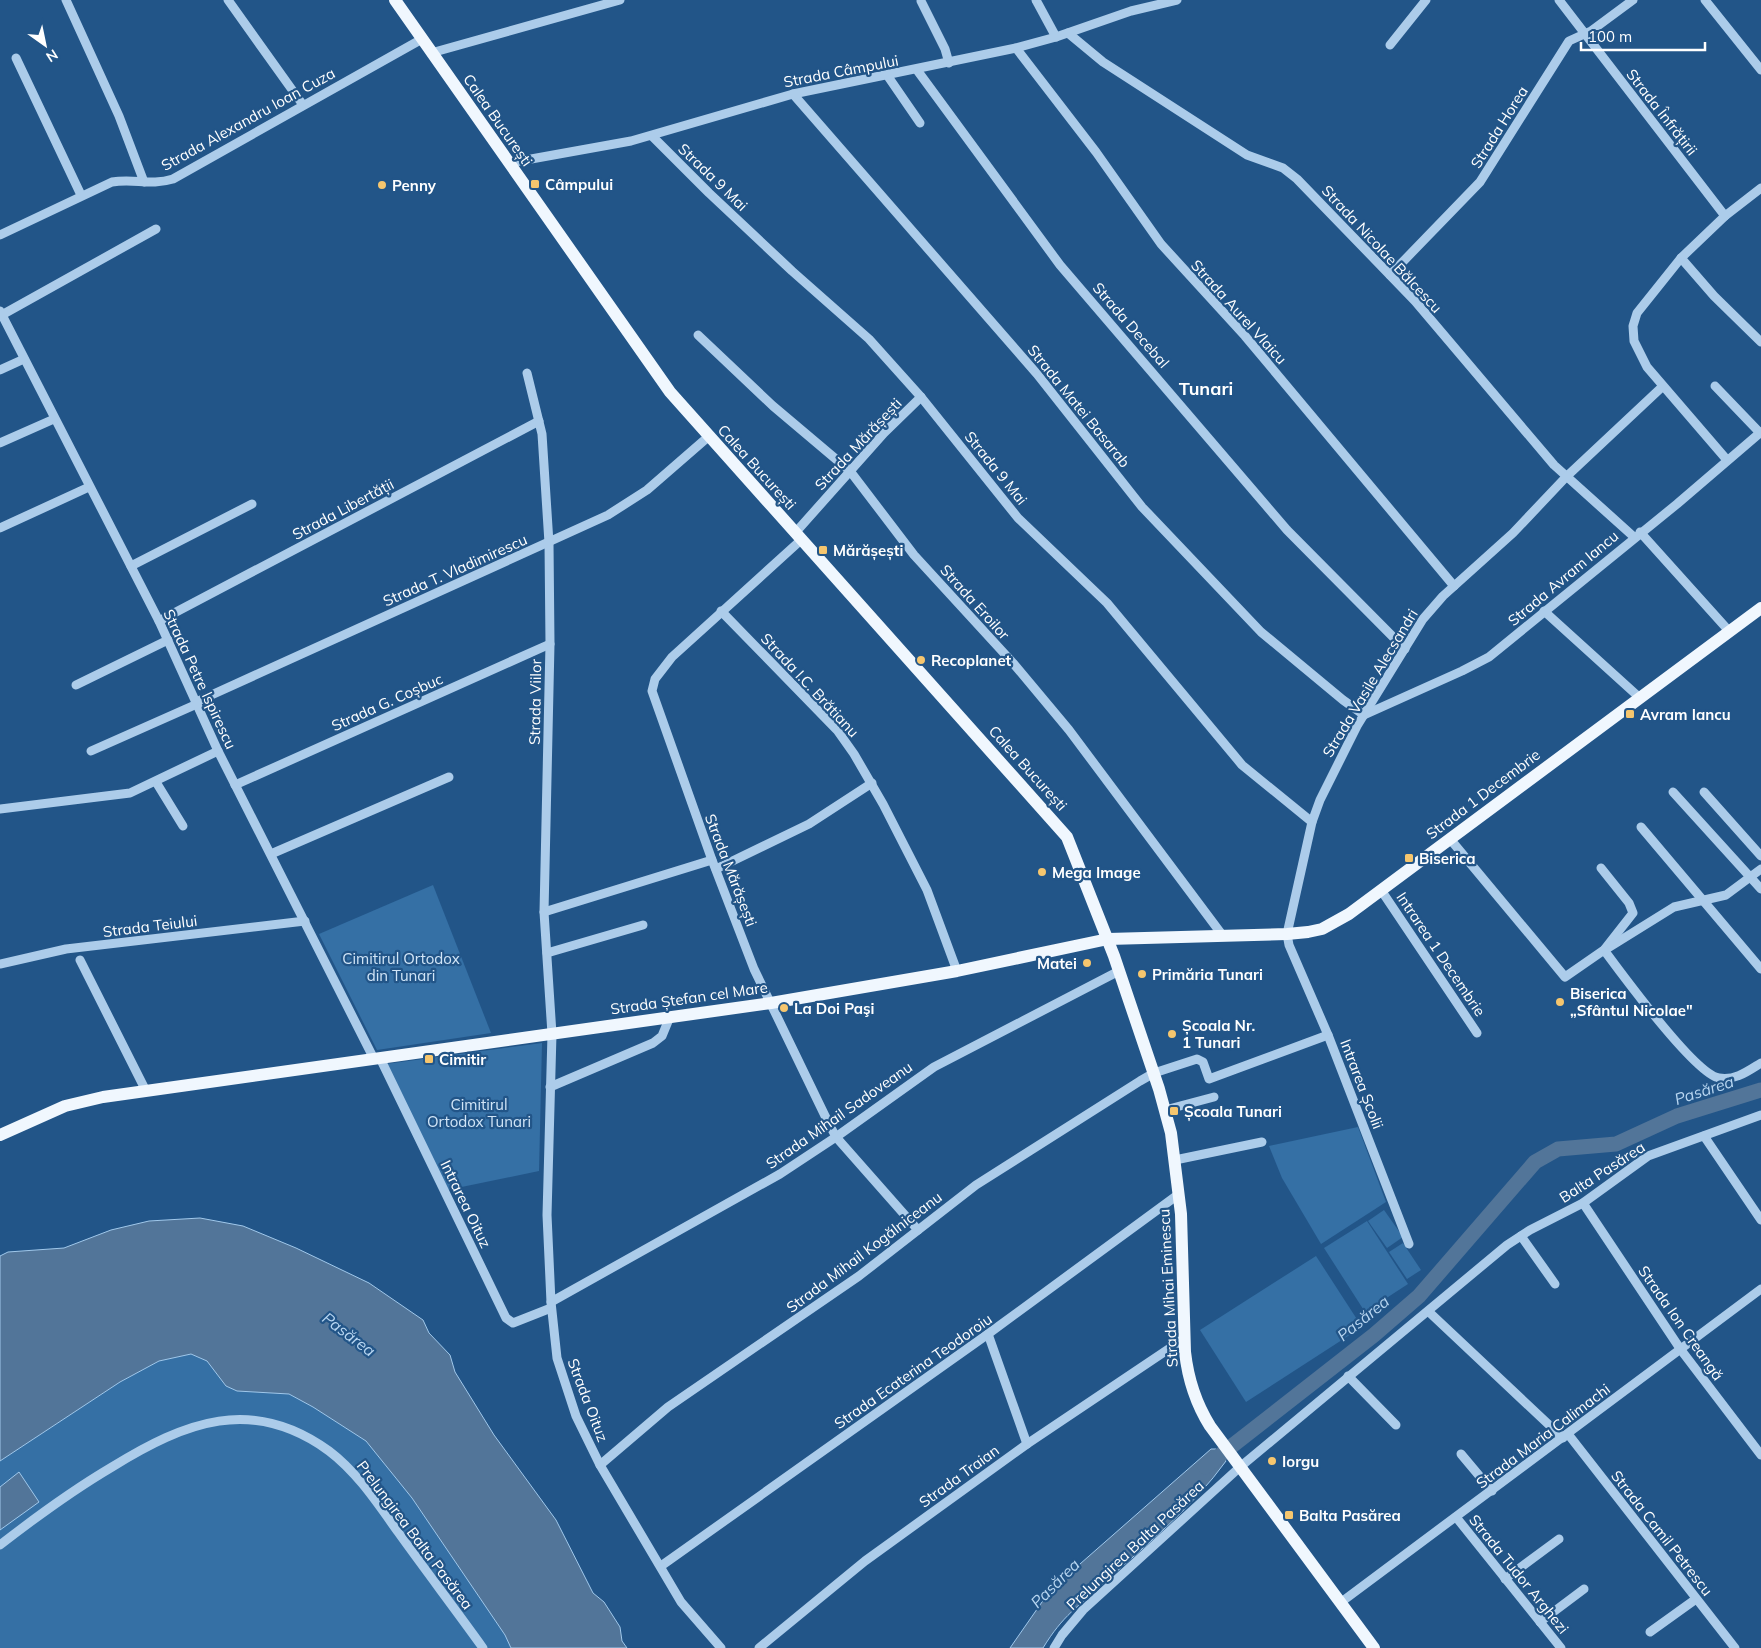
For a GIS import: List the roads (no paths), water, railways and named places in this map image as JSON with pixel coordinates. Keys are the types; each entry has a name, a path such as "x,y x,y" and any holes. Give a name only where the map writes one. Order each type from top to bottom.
{"main road":[{"name":"Calea București","path":"395,0 656,372 708,437 1063,832 1074,850 1108,939"},
{"name":"Strada 1 Decembrie","path":"1108,939 1287,934 1322,929 1336,922 1761,608"},
{"name":"Strada Ștefan cel Mare","path":"0,1135 65,1106 94,1099 771,1003 957,971 1108,939"},
{"name":"Strada Mihai Eminescu","path":"1108,939 1165,1110 1175,1160 1179,1194 1187,1369 1194,1396 1218,1436 1374,1648"}],"street":[{"path":"66,0 119,116 144,182"},
{"path":"228,0 303,105"},
{"path":"431,53 620,0"},
{"path":"1036,0 1056,37"},
{"name":"Strada Câmpului","path":"509,163 652,136 793,94 917,70 1016,48 1056,37 1130,12 1177,0"},
{"path":"1390,45 1426,0"},
{"name":"Strada Înfrățirii","path":"1559,0 1725,216"},
{"name":"Strada Horea","path":"1390,275 1472,192 1488,171 1569,41 1591,31 1633,0"},
{"path":"1705,0 1761,70"},
{"path":"921,1 945,49 949,63"},
{"name":"Strada Nicolae Bălcescu","path":"1068,33 1103,62 1246,155 1283,168 1297,179 1415,301 1540,450 1566,478 1637,534 1730,631"},
{"name":"Strada Alexandru Ioan Cuza","path":"0,235 80,195 112,182 123,180 158,184 192,169 303,105 422,40"},
{"name":"Strada Aurel Vlaicu","path":"1016,48 1096,152 1161,244 1246,336 1454,586"},
{"path":"16,58 80,195"},
{"name":"Strada Decebal","path":"917,70 1060,265 1287,530 1405,649"},
{"path":"887,76 920,123"},
{"name":"Strada Matei Basarab","path":"793,94 1037,374 1142,507 1261,632 1342,700 1364,716"},
{"name":"Strada 9 Mai","path":"652,136 778,258 868,339 921,397 1018,518 1107,603 1242,765 1312,822"},
{"path":"1727,460 1662,387 1640,354 1634,341 1633,326 1637,312 1681,258 1725,216 1761,188"},
{"path":"1,314 156,229"},
{"path":"1681,258 1711,294 1761,342"},
{"name":"Strada Petre Ispirescu","path":"1,314 159,621 235,785 377,1059"},
{"name":"Strada Eroilor","path":"698,336 773,406 850,471 914,555 1019,670 1069,730 1223,936"},
{"path":"0,370 24,358"},
{"name":"Strada Viilor","path":"527,372 539,421 549,543 550,644 544,912 552,1034"},
{"path":"1715,386 1760,432"},
{"name":"Strada Vasile Alecsandri","path":"1287,934 1312,822 1331,774 1423,619 1454,586 1513,533 1566,478 1662,387"},
{"name":"Strada Mărășești","path":"918,1230 836,1137 754,969 712,860 652,691 655,679 672,656 798,536 850,471 921,397"},
{"path":"0,443 54,419"},
{"name":"Strada Libertății","path":"159,621 539,421"},
{"name":"Strada Avram Iancu","path":"1364,716 1482,661 1500,649 1637,534 1677,504 1760,432"},
{"name":"Strada T. Vladimirescu","path":"91,751 549,543 626,506 708,437"},
{"path":"0,528 90,487"},
{"path":"131,566 252,504"},
{"name":"Strada I.C. Brătianu","path":"721,611 836,730 872,783 927,890 957,971"},
{"path":"1544,611 1640,698"},
{"path":"76,685 168,640"},
{"name":"Strada G. Coșbuc","path":"235,785 550,644"},
{"path":"0,809 130,792 156,782 218,751"},
{"path":"271,854 449,776"},
{"path":"156,782 183,826"},
{"path":"716,870 809,824 872,783"},
{"path":"1673,792 1761,889"},
{"path":"1704,792 1761,856"},
{"path":"1641,827 1761,969"},
{"path":"1450,839 1564,977 1568,977 1604,950 1674,907 1726,895 1761,869"},
{"path":"544,912 712,860"},
{"path":"1600,868 1629,903 1633,914 1604,950"},
{"name":"Intrarea 1 Decembrie","path":"1381,890 1477,1033"},
{"name":"Strada Teiului","path":"0,964 66,949 305,921"},
{"path":"547,953 643,925"},
{"name":"Intrarea Școlii","path":"1287,934 1292,952 1328,1035 1409,1244"},
{"path":"1604,950 1659,1021 1705,1071 1718,1078 1729,1078 1743,1074 1761,1063"},
{"path":"80,960 146,1091"},
{"name":"Strada Mihail Sadoveanu","path":"551,1305 751,1190 836,1137 934,1067 1119,971"},
{"path":"550,1087 654,1043 662,1036 669,1018"},
{"name":"Strada Oituz","path":"552,1034 547,1214 551,1305 557,1358 567,1391 600,1465 681,1602 721,1648"},
{"name":"Strada Mihail Kogălniceanu","path":"600,1465 668,1407 859,1276 1002,1168 1154,1074 1197,1059 1203,1062 1209,1079 1328,1035"},
{"name":"Intrarea Oituz","path":"377,1059 506,1318 513,1323 551,1305"},
{"path":"1165,1110 1214,1097"},
{"name":"Balta Pasărea","path":"1238,1464 1429,1312 1493,1256 1521,1236 1583,1203 1648,1156 1761,1115"},
{"path":"1704,1136 1761,1220"},
{"path":"1175,1160 1262,1142"},
{"name":"Strada Ecaterina Teodoroiu","path":"661,1566 988,1334 1179,1194"},
{"name":"Strada Ion Creangă","path":"1583,1203 1681,1350 1761,1455"},
{"path":"1521,1236 1555,1284"},
{"name":"Strada Maria Calimachi","path":"1340,1602 1492,1491 1761,1289"},
{"name":"Strada Camil Petrescu","path":"1429,1312 1565,1436 1734,1648"},
{"path":"988,1334 1027,1444"},
{"name":"Strada Traian","path":"759,1648 852,1571 1027,1444 1185,1338"},
{"path":"1348,1376 1396,1425"},
{"name":"Prelungirea Balta Pasărea","path":"0,1545 77,1488 184,1429 217,1421 237,1419 280,1425 302,1435 330,1452 357,1478 483,1648"},
{"path":"1461,1454 1492,1491"},
{"name":"Prelungirea Balta Pasărea","path":"1054,1648 1082,1610 1238,1464"},
{"name":"Strada Tudor Arghezi","path":"1456,1517 1561,1648"},
{"path":"1505,1579 1559,1539"},
{"path":"1540,1622 1584,1589"},
{"path":"1650,1632 1696,1598"}],"water":[{"path":"200,1218 243,1226 296,1248 369,1283 423,1320 429,1333 450,1355 455,1372 494,1435 556,1520 593,1593 604,1602 620,1627 622,1641 627,1648 511,1648 505,1635 412,1498 366,1441 289,1394 237,1391 226,1386 207,1361 191,1354 159,1361 120,1382 0,1461 0,1256 8,1252 64,1248 111,1230 149,1221"},
{"path":"1211,1449 1216,1449 1226,1461 1184,1509 1071,1612 1057,1627 1043,1648 1010,1648 1042,1602 1064,1578"},
{"path":"19,1472 39,1502 0,1530 0,1487"}],"waterway":[{"name":"Pasărea","path":"1205,1467 1374,1335 1419,1296 1535,1162 1558,1149 1616,1144 1677,1116 1761,1090"}],"place":[{"name":"Câmpului","path":"535,184"},
{"name":"Penny","path":"382,185"},
{"name":"Mărășești","path":"823,550"},
{"name":"Recoplanet","path":"921,660"},
{"name":"Avram Iancu","path":"1630,714"},
{"name":"Biserica","path":"1409,858"},
{"name":"Mega Image","path":"1042,872"},
{"name":"Matei","path":"1087,963"},
{"name":"Primăria Tunari","path":"1142,974"},
{"name":"Biserica „Sfântul Nicolae\"","path":"1560,1002"},
{"name":"La Doi Paşi","path":"784,1008"},
{"name":"Școala Nr. 1 Tunari","path":"1172,1034"},
{"name":"Cimitir","path":"429,1059"},
{"name":"Școala Tunari","path":"1174,1111"},
{"name":"Iorgu","path":"1272,1461"},
{"name":"Balta Pasărea","path":"1289,1515"}],"district":[{"name":"Tunari","path":"1206,388"}],"park label":[{"name":"Cimitirul Ortodox din Tunari","path":"401,966"},
{"name":"Cimitirul Ortodox Tunari","path":"479,1112"}]}
